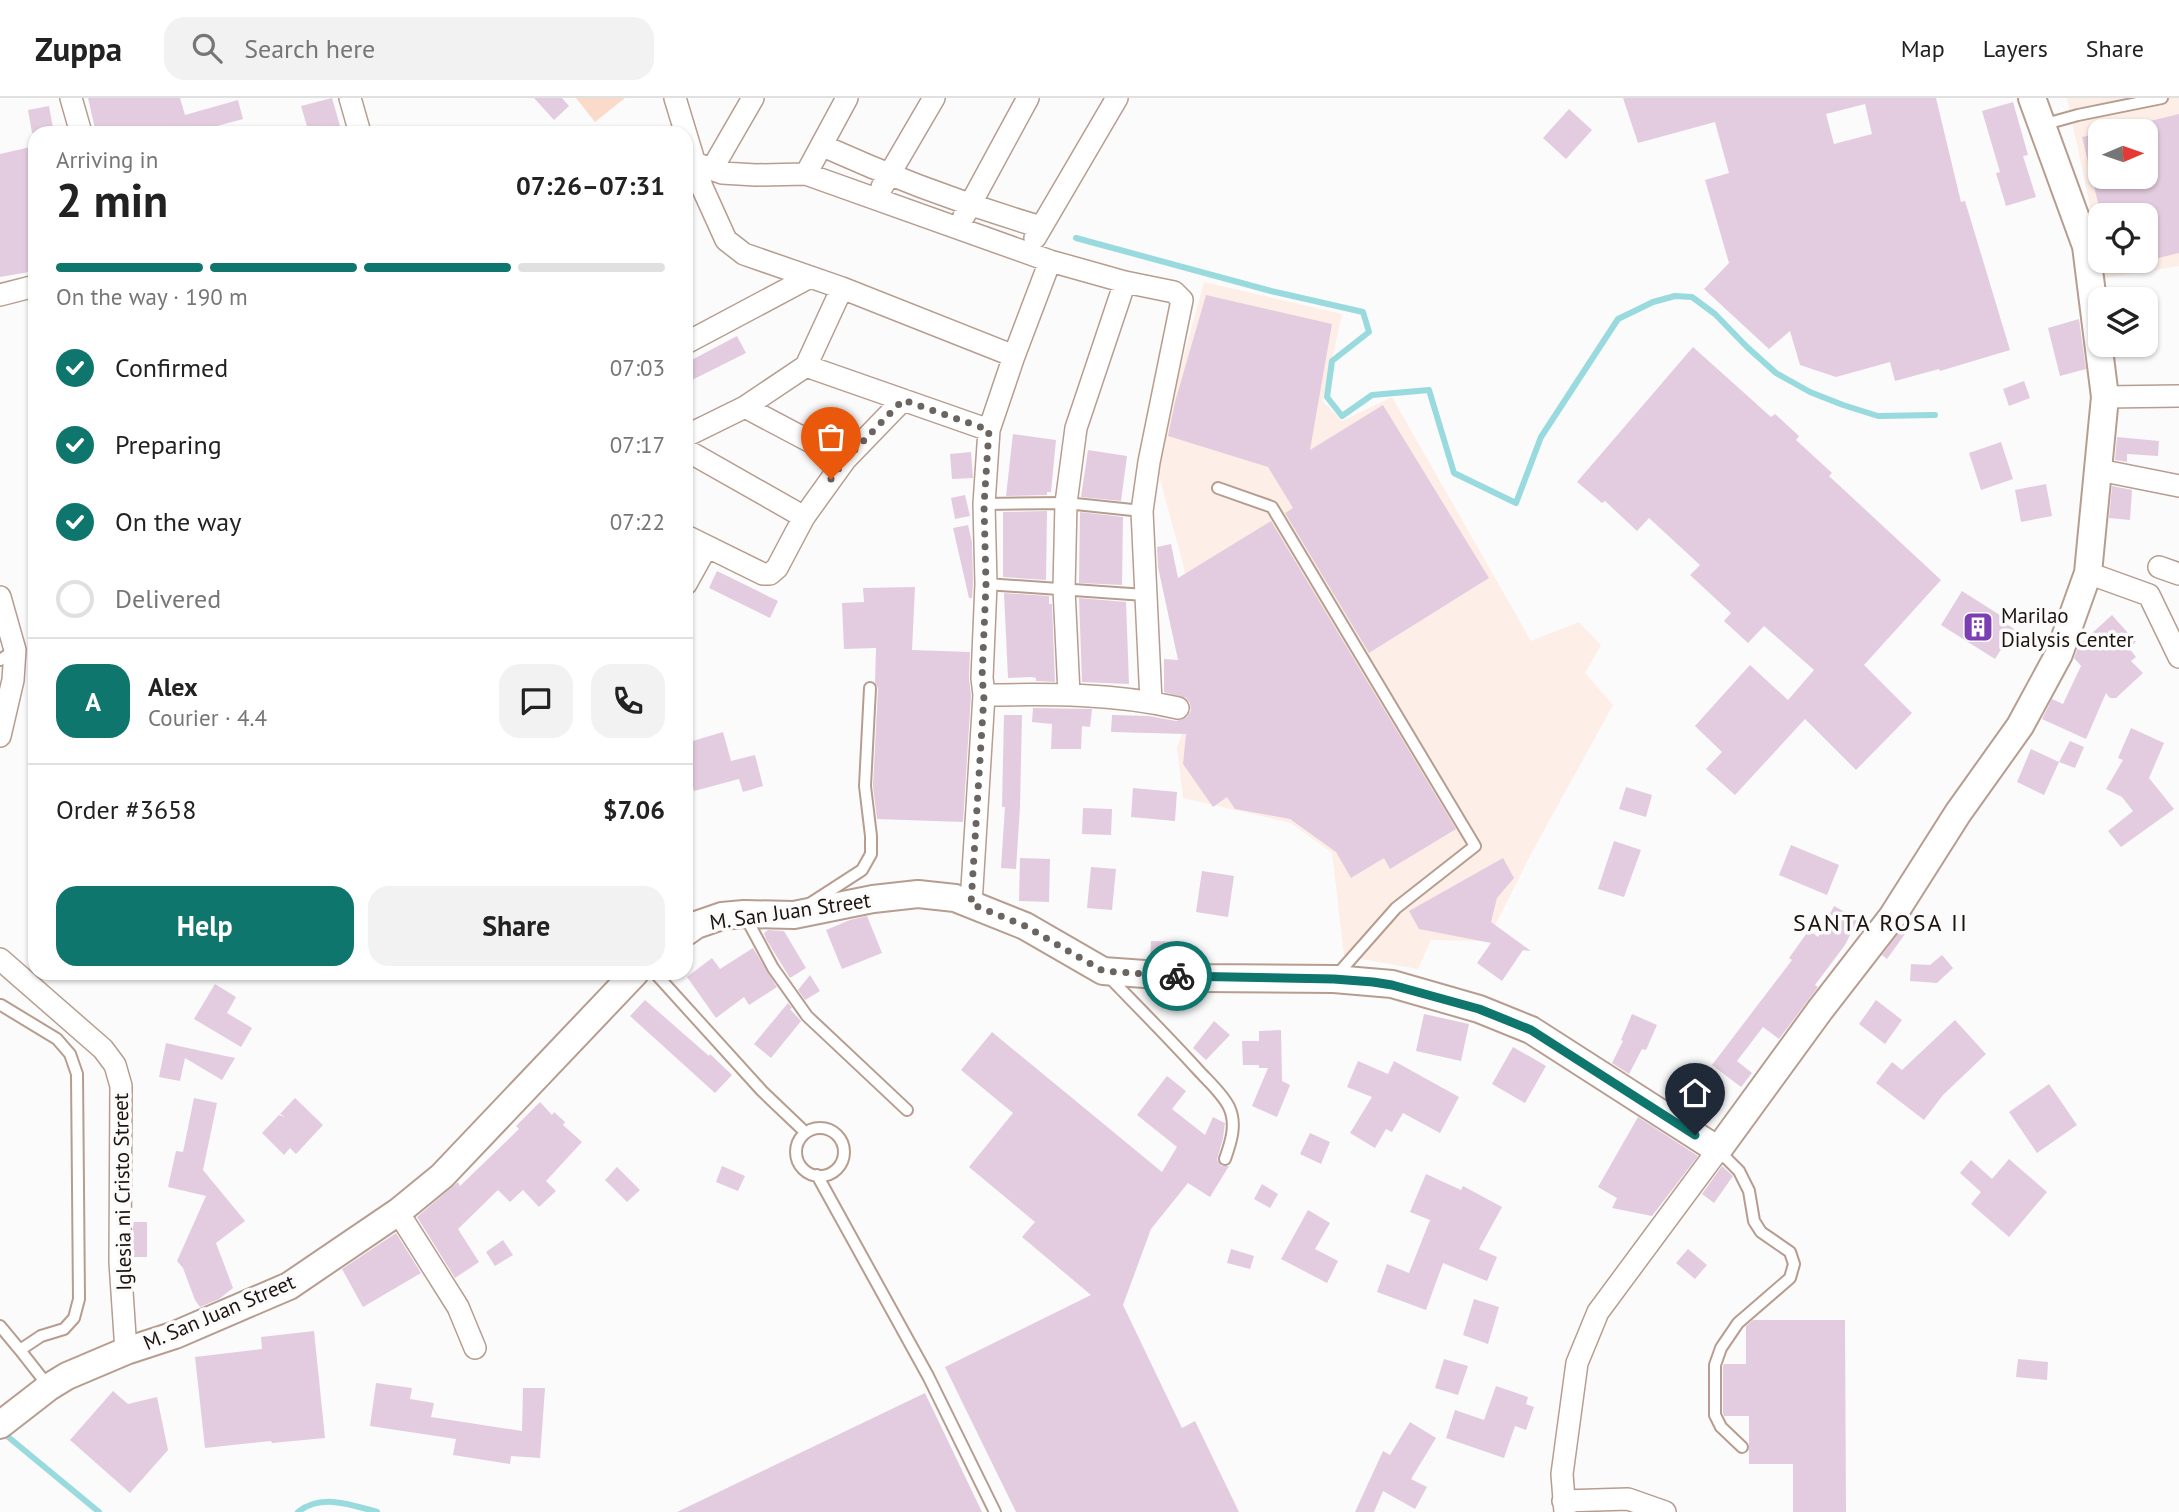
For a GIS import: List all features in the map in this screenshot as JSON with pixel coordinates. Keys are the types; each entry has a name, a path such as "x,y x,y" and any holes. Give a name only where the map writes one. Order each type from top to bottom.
{"street":[{"path":"71,98 79,126"},
{"path":"350,98 358,126"},
{"path":"676,98 685,126"},
{"path":"753,98 698,167 702,187 726,240 744,254 842,288 1014,356"},
{"path":"806,174 847,98"},
{"path":"877,198 934,98"},
{"path":"958,227 1028,98"},
{"path":"1027,252 1117,98"},
{"path":"1665,1512 1628,1499 1564,1507 1562,1474 1577,1363 1598,1312 1820,1010 1892,917 1958,813 2020,726 2059,654 2088,573 2105,397 2086,246 2032,98"},
{"path":"823,146 888,175 970,206 1041,227"},
{"path":"698,167 722,173 806,174 1050,261 1125,282 1174,292 1182,300 1149,462 1142,511 1151,702"},
{"path":"971,904 984,695 984,505 989,430 1050,261"},
{"path":"693,336 810,277"},
{"path":"1069,694 1064,589 1066,503 1076,428 1125,282"},
{"path":"0,295 28,288"},
{"path":"693,433 745,407 806,366 842,288"},
{"path":"806,366 989,430"},
{"path":"2105,397 2179,396"},
{"path":"693,540 763,574 770,574 777,568 804,517 845,460 903,400"},
{"path":"745,407 845,460"},
{"path":"693,454 804,517"},
{"path":"2099,470 2179,486"},
{"path":"693,571 706,548"},
{"path":"2088,573 2149,595 2179,657"},
{"path":"0,597 13,680 0,736"},
{"path":"984,695 1069,694 1151,702 1178,708"},
{"name":"M. San Juan Street","path":"693,927 722,916 794,915 873,899 918,894 955,898 1025,926 1103,971 1200,978 1334,979 1392,985 1479,1009 1531,1030 1718,1150"},
{"name":"Iglesia ni Cristo Street","path":"0,959 103,1049 115,1065 121,1086 120,1262 126,1351"},
{"name":"M. San Juan Street","path":"6,1421 67,1376 126,1351 175,1335 289,1286 398,1212 442,1176 628,980"},
{"path":"398,1212 458,1307 475,1348"}],"lane":[{"path":"2042,125 2162,98"},
{"path":"1218,488 1272,507 1475,846 1396,908 1334,979"},
{"path":"984,505 1066,503 1142,511"},
{"path":"986,584 1145,595"},
{"path":"794,915 862,870 871,854 865,786 870,688"},
{"path":"744,914 773,968 807,1016 907,1110"},
{"path":"1103,971 1179,1049 1230,1108 1232,1140 1225,1159"},
{"path":"661,980 762,1091 805,1132"},
{"path":"1,1005 57,1039 70,1054 77,1074 79,1299 74,1318 64,1329 41,1336 20,1350"},
{"path":"823,1128 839,1137 844,1155 835,1171 817,1175 808,1173 801,1167 796,1148 805,1132 823,1128"},
{"path":"1718,1150 1740,1171 1749,1191 1754,1220 1761,1232 1790,1252 1794,1264 1790,1278 1738,1324 1721,1348 1715,1366 1715,1415 1721,1427 1742,1447"},
{"path":"817,1175 928,1376 995,1512"},
{"path":"0,1326 49,1387"}],"shaded area":[{"path":"576,98 625,98 595,122"},
{"path":"2067,98 2179,98 2179,266 2158,269 2158,203 2089,203"},
{"path":"2104,273 2136,273 2105,278"},
{"path":"1204,282 1342,314 1323,401 1342,421 1392,397 1531,641 1579,622 1601,645 1585,673 1613,705 1531,854 1487,941 1431,940 1418,969 1344,956 1332,853 1291,823 1183,798 1177,748 1187,719 1181,699 1193,652 1184,568 1155,461"}],"building":[{"path":"88,98 180,98 185,115 238,100 243,119 217,126 94,126"},
{"path":"332,98 340,126 307,126 301,106"},
{"path":"534,98 562,98 569,106 554,120"},
{"path":"1623,98 1936,98 1961,202 1965,201 2010,350 1895,381 1890,362 1836,377 1800,365 1790,331 1769,349 1704,289 1729,263 1705,180 1729,173 1715,122 1638,143","holes":["1865,104 1872,134 1834,144 1826,114"]},
{"path":"2013,102 2028,155 2023,156 2036,197 2006,206 1996,173 2000,172 1982,111"},
{"path":"49,106 53,126 31,126 28,110"},
{"path":"1569,109 1592,130 1566,159 1543,138"},
{"path":"2179,114 2179,253 2158,258 2158,203 2098,203 2095,189 2158,189 2158,119"},
{"path":"2088,136 2088,162 2082,137"},
{"path":"28,148 28,272 0,277 0,154"},
{"path":"1206,295 1332,324 1310,450 1383,405 1489,578 1369,653 1285,513 1293,508 1268,467 1168,436"},
{"path":"2079,319 2086,369 2060,376 2048,328"},
{"path":"737,336 746,353 693,380 693,359"},
{"path":"1693,347 1771,417 1775,414 1799,436 1796,440 1832,473 1829,476 1941,580 1864,665 1912,713 1856,770 1805,719 1735,795 1706,769 1722,752 1695,726 1750,665 1788,700 1814,670 1764,626 1748,643 1724,621 1731,613 1690,575 1700,565 1649,518 1637,531 1605,501 1602,503 1577,482"},
{"path":"2024,381 2030,398 2009,406 2003,389"},
{"path":"1013,434 1056,440 1051,492 1047,492 1047,495 1006,496"},
{"path":"2117,437 2159,441 2158,456 2127,454 2127,462 2115,460"},
{"path":"2001,442 2013,479 1981,490 1969,453"},
{"path":"1088,450 1127,456 1121,501 1081,497"},
{"path":"971,452 973,478 952,479 950,454"},
{"path":"2046,484 2052,516 2021,522 2015,490"},
{"path":"2112,486 2132,490 2130,520 2109,518"},
{"path":"965,495 970,516 955,519 951,498"},
{"path":"1047,511 1046,580 1003,577 1003,512"},
{"path":"1080,512 1123,517 1122,585 1079,583"},
{"path":"1271,521 1456,829 1390,869 1384,858 1351,878 1336,852 1290,819 1235,809 1227,797 1213,807 1183,764 1186,734 1111,732 1112,715 1149,716 1176,721 1187,717 1191,711 1186,698 1164,692 1164,659 1178,660 1158,567 1157,547 1171,544 1178,578"},
{"path":"968,525 972,542 972,598 969,598 953,528"},
{"path":"717,571 778,601 770,618 709,588"},
{"path":"915,587 912,650 970,652 971,695 963,822 877,819 873,786 878,688 875,682 876,648 844,649 842,603 864,602 863,588"},
{"name":"Marilao Dialysis Center","path":"1962,591 2003,617 2002,621 2014,629 1995,659 1941,625"},
{"path":"1004,593 1049,596 1049,604 1052,604 1055,682 1036,681 1036,678 1031,677 1008,678"},
{"path":"1079,598 1126,602 1129,684 1082,682"},
{"path":"2112,615 2136,642 2129,648 2136,657 2131,661 2143,673 2116,698 2110,698 2106,693 2086,739 2042,719 2052,699 2063,704 2081,666 2074,658 2079,645"},
{"path":"1033,708 1092,709 1090,727 1082,726 1081,749 1051,749 1052,724 1032,722"},
{"path":"1004,715 1022,715 1016,869 1001,868 1005,807 1002,807"},
{"path":"2131,728 2164,743 2149,778 2174,809 2121,847 2108,831 2133,811 2122,797 2106,789 2123,760 2118,758"},
{"path":"723,732 731,761 755,755 763,786 743,792 739,779 694,791 693,741"},
{"path":"2070,741 2084,747 2075,768 2059,762"},
{"path":"2031,749 2059,762 2044,795 2017,782"},
{"path":"1626,787 1652,795 1646,817 1619,809"},
{"path":"1133,788 1177,792 1175,821 1131,817"},
{"path":"1083,808 1112,809 1111,835 1082,834"},
{"path":"1614,841 1641,850 1624,897 1598,889"},
{"path":"1791,845 1839,865 1827,895 1779,875"},
{"path":"1020,858 1050,859 1049,902 1019,901"},
{"path":"1503,858 1514,878 1497,898 1491,922 1531,951 1523,950 1502,981 1477,963 1491,943 1419,929 1409,911"},
{"path":"1091,867 1116,869 1112,910 1087,908"},
{"path":"1202,871 1234,876 1228,917 1196,912"},
{"path":"1834,906 1858,919 1845,945 1779,1039 1763,1027 1737,1061 1752,1073 1741,1087 1712,1065 1792,960 1789,958 1809,930 1818,937"},
{"path":"1913,913 1918,916 1887,959 1882,955"},
{"path":"867,916 882,953 842,969 826,930"},
{"path":"768,930 784,931 806,968 790,978 766,939 764,933"},
{"path":"1151,941 1184,942 1183,961 1150,959"},
{"path":"753,948 777,987 749,1005 744,997 716,1018 689,980 693,980 693,972 712,958 720,969"},
{"path":"1942,955 1953,968 1937,983 1910,981 1911,964 1930,965"},
{"path":"810,975 820,991 805,1000 798,990"},
{"path":"215,984 236,997 227,1013 252,1028 241,1047 194,1019"},
{"path":"645,1000 732,1075 715,1093 630,1016"},
{"path":"1876,1000 1902,1020 1885,1044 1859,1024"},
{"path":"788,1003 801,1021 771,1058 754,1044"},
{"path":"1424,1014 1469,1024 1461,1061 1416,1051"},
{"path":"1632,1014 1657,1025 1646,1050 1642,1049 1629,1074 1612,1063"},
{"path":"1955,1020 1986,1054 1943,1095 1924,1120 1876,1083 1892,1062 1902,1070"},
{"path":"1214,1021 1230,1035 1206,1060 1193,1048"},
{"path":"1281,1030 1282,1081 1290,1085 1277,1117 1252,1106 1268,1068 1243,1065 1242,1041 1259,1041 1259,1031"},
{"path":"992,1032 1162,1172 1177,1147 1137,1115 1167,1076 1186,1091 1172,1109 1205,1135 1213,1117 1225,1123 1217,1160 1222,1166 1229,1166 1210,1197 1188,1183 1151,1229 1123,1305 1182,1428 1195,1421 1239,1512 1016,1512 945,1367 1091,1295 1022,1237 1035,1222 969,1167 1013,1113 961,1070"},
{"path":"166,1043 235,1058 222,1080 185,1058 180,1081 159,1077"},
{"path":"1513,1047 1546,1066 1525,1103 1492,1084"},
{"path":"1358,1061 1388,1074 1394,1061 1459,1097 1440,1133 1403,1113 1392,1132 1386,1129 1375,1148 1350,1133 1372,1097 1347,1087"},
{"path":"2049,1084 2077,1125 2037,1153 2009,1112"},
{"path":"194,1098 217,1103 203,1170 245,1221 216,1243 233,1288 219,1299 200,1307 183,1268 177,1261 206,1196 168,1187 176,1151 183,1152"},
{"path":"295,1098 323,1125 296,1154 290,1148 284,1155 262,1133 279,1115 285,1117 280,1114"},
{"path":"540,1102 552,1115 554,1112 565,1122 563,1125 582,1142 546,1181 556,1191 539,1207 523,1190 510,1202 498,1190 458,1229 479,1262 455,1278 417,1217 458,1182 460,1186 519,1129 516,1126"},
{"path":"1638,1117 1698,1156 1652,1216 1612,1208 1617,1198 1598,1187"},
{"path":"1310,1133 1330,1142 1321,1164 1300,1154"},
{"path":"2009,1159 2047,1192 2009,1237 1971,1204 1981,1192 1960,1173 1971,1160 1992,1179"},
{"path":"722,1166 745,1176 738,1191 716,1182"},
{"path":"1722,1166 1733,1176 1714,1203 1702,1194"},
{"path":"617,1167 640,1190 627,1202 605,1180"},
{"path":"1426,1174 1461,1190 1463,1186 1502,1207 1479,1249 1497,1257 1487,1281 1443,1263 1426,1310 1377,1292 1387,1264 1409,1273 1430,1220 1410,1212"},
{"path":"1262,1184 1278,1194 1270,1208 1254,1199"},
{"path":"1308,1210 1330,1223 1315,1249 1338,1261 1327,1283 1281,1259"},
{"path":"133,1222 147,1222 147,1257 133,1257"},
{"path":"396,1233 421,1273 363,1307 342,1269"},
{"path":"503,1240 513,1255 495,1266 486,1252"},
{"path":"1231,1249 1254,1256 1250,1269 1227,1263"},
{"path":"1688,1249 1707,1265 1695,1279 1676,1263"},
{"path":"1474,1299 1499,1307 1488,1344 1463,1335"},
{"path":"1753,1320 1845,1320 1846,1512 1793,1512 1793,1464 1749,1464 1749,1416 1724,1416 1723,1366 1746,1364 1746,1326"},
{"path":"314,1331 325,1438 205,1448 195,1357 262,1349 261,1337"},
{"path":"1444,1359 1468,1366 1458,1395 1435,1388"},
{"path":"2018,1359 2048,1362 2047,1380 2016,1377"},
{"path":"376,1383 412,1388 410,1399 434,1403 431,1417 522,1431 523,1388 545,1388 540,1458 511,1456 510,1464 453,1455 456,1439 370,1426"},
{"path":"1496,1386 1528,1397 1526,1404 1534,1407 1526,1430 1515,1426 1504,1458 1446,1438 1455,1410 1484,1420"},
{"path":"113,1391 128,1404 157,1397 168,1450 130,1493 70,1440"},
{"path":"925,1393 982,1512 677,1512"},
{"path":"1410,1422 1436,1438 1411,1479 1427,1487 1415,1509 1383,1491 1374,1512 1355,1512 1383,1451 1390,1455"}],"waterway":[{"path":"1076,238 1271,291 1363,312 1369,332 1332,361 1327,397 1342,416 1372,395 1429,390 1454,473 1516,503 1541,437 1618,319 1653,302 1675,296 1692,297 1715,314 1776,373 1810,392 1878,416 1935,415"},
{"path":"1,1431 99,1512"},
{"path":"298,1512 307,1506 327,1502 377,1512"}],"way so far":[{"path":"831,479 845,460 903,400 989,430 984,484 984,695 971,904 1025,926 1103,971 1177,976"}],"place":[{"name":"Marilao Dialysis Center","path":"1978,627"}],"district":[{"name":"SANTA ROSA II","path":"1881,922"}],"route":[{"path":"1177,976 1373,982 1479,1009 1531,1030 1695,1135"}]}
